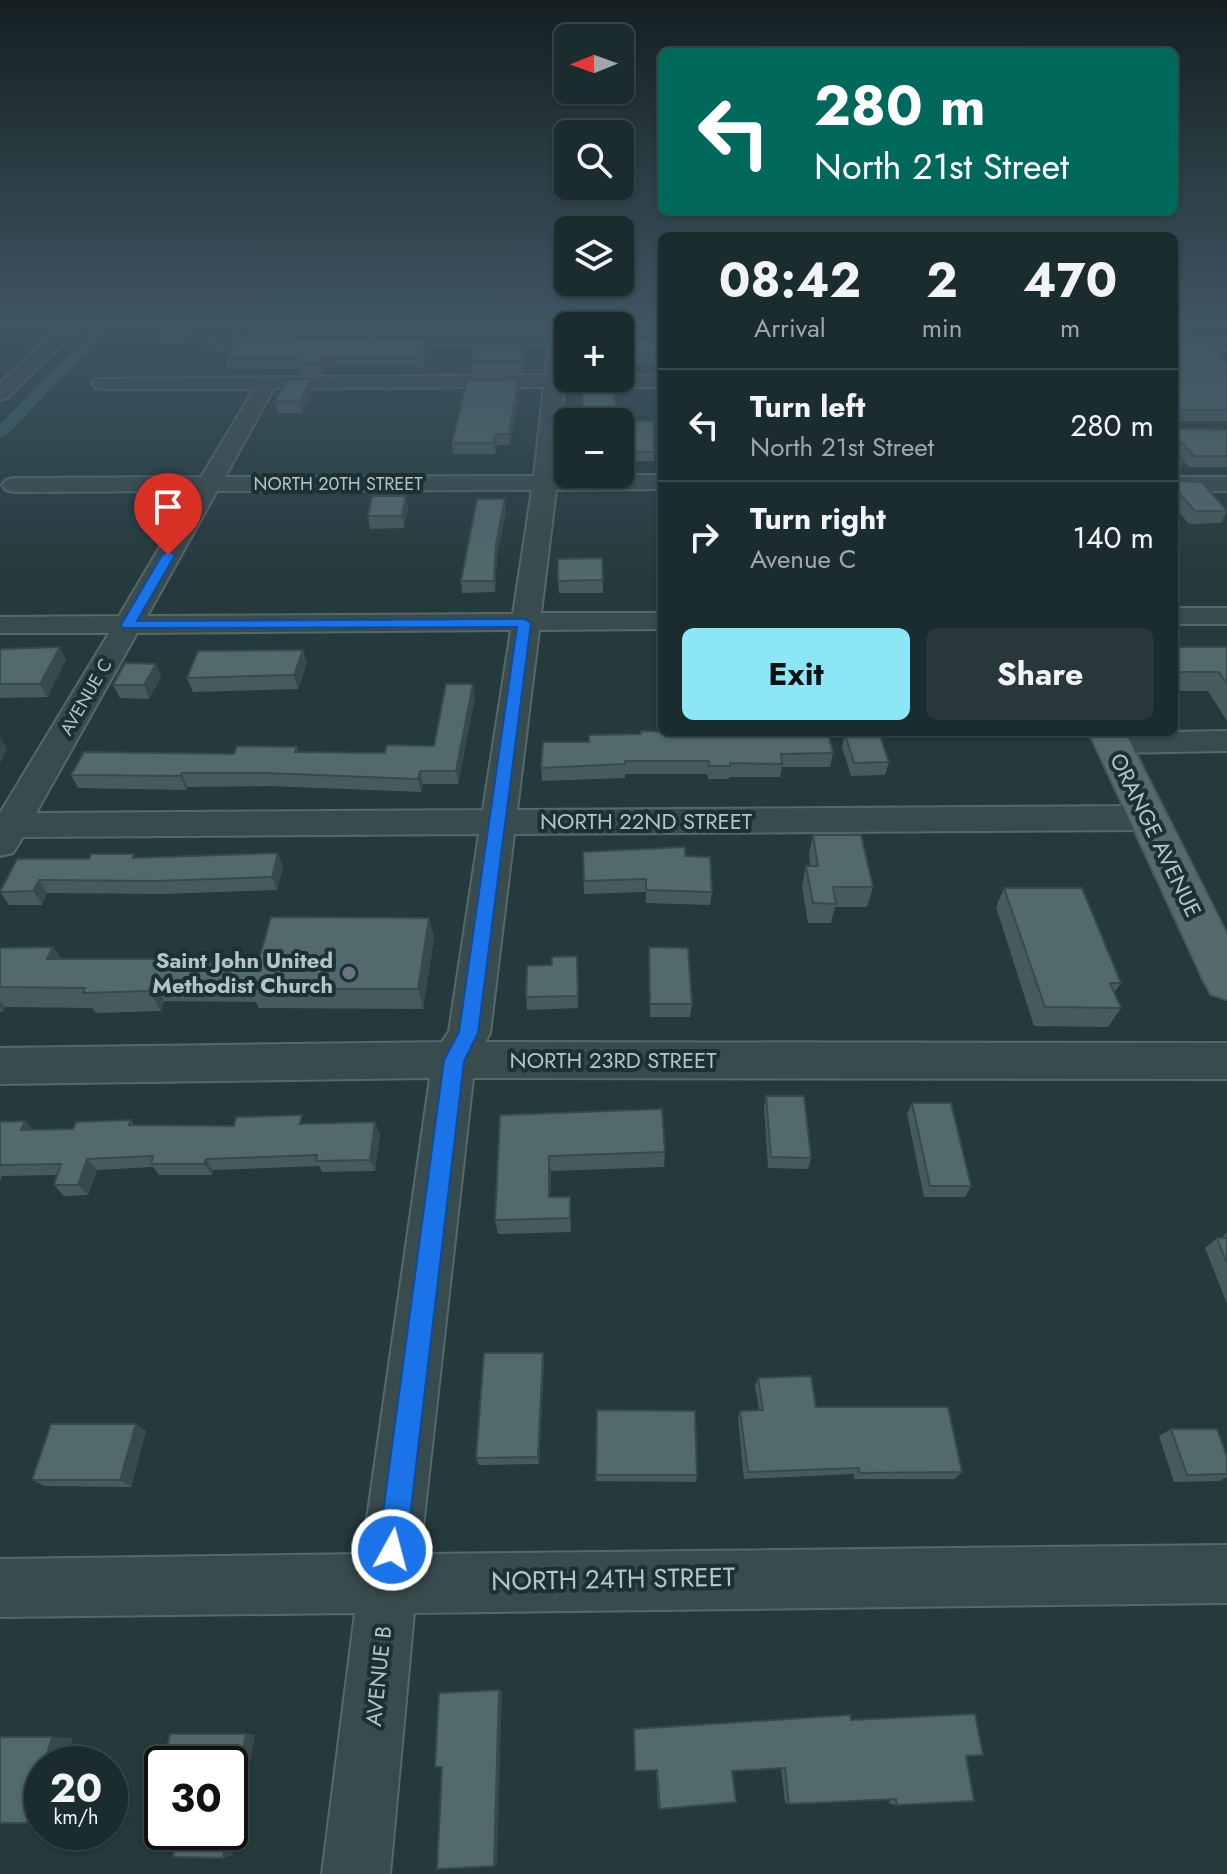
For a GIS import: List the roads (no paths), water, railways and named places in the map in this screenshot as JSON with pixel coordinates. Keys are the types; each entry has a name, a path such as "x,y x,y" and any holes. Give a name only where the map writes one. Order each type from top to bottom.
{"main road":[{"name":"ORANGE AVENUE","path":"1109,738 1227,981"}],"street":[{"name":"AVENUE C","path":"4,832 253,407"},
{"name":"AVENUE B","path":"356,1874 388,1581 454,1060 469,1033 553,407"},
{"name":"NORTH 20TH STREET","path":"14,485 658,482"},
{"path":"1178,484 1227,484"},
{"path":"1178,616 1227,616"},
{"path":"0,625 658,621"},
{"path":"1109,738 1227,741"},
{"name":"NORTH 22ND STREET","path":"4,832 496,822 1147,818"},
{"name":"NORTH 23RD STREET","path":"0,1066 454,1060 1227,1061"},
{"name":"NORTH 24TH STREET","path":"0,1588 388,1581 1227,1574"}],"waterway":[{"path":"0,433 25,407"}],"place":[{"name":"Saint John United Methodist Church","path":"349,973"}]}
